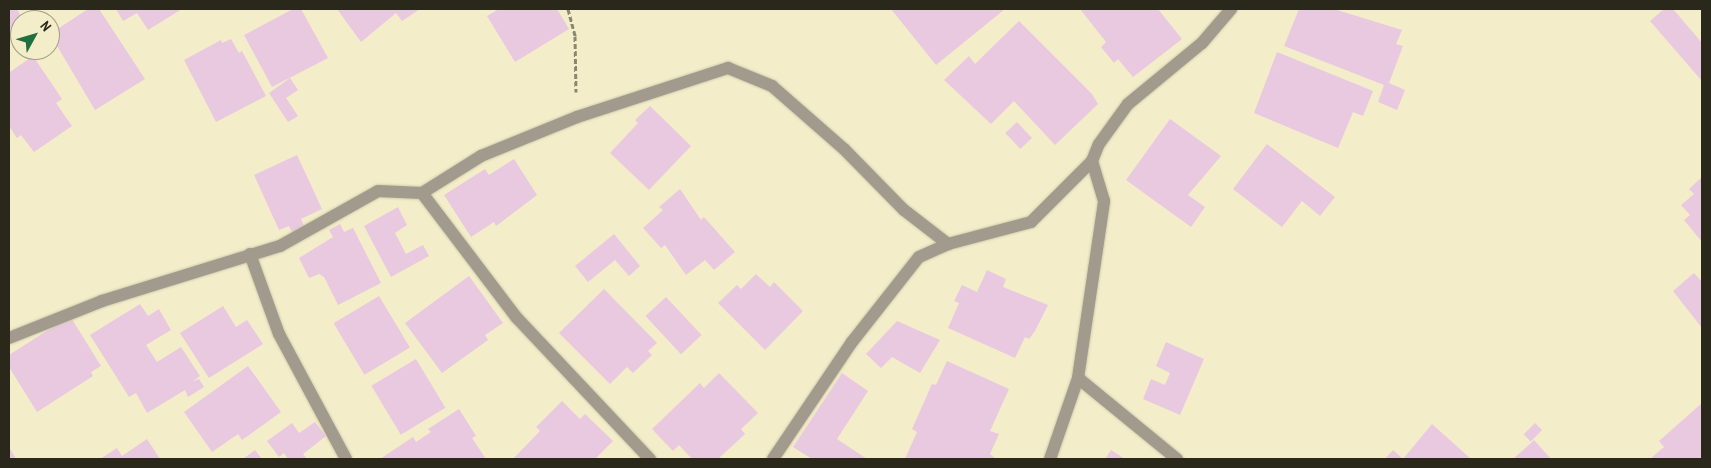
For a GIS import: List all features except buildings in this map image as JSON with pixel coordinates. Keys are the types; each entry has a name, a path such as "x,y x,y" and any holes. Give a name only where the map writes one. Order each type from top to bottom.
{"street":[{"path":"774,459 852,342 919,257 948,244 1030,222 1092,161 1099,144 1128,104 1202,43 1232,9"},
{"path":"9,338 102,301 280,246 378,191 422,193 481,156 577,117 728,68 772,86 844,149 904,210 948,244"},
{"path":"1050,459 1078,378 1104,201 1092,161"},
{"path":"422,193 518,318 650,459"},
{"path":"250,254 278,334 346,459"},
{"path":"1078,378 1176,459"}],"path":[{"path":"568,9 575,36 577,117"}]}
